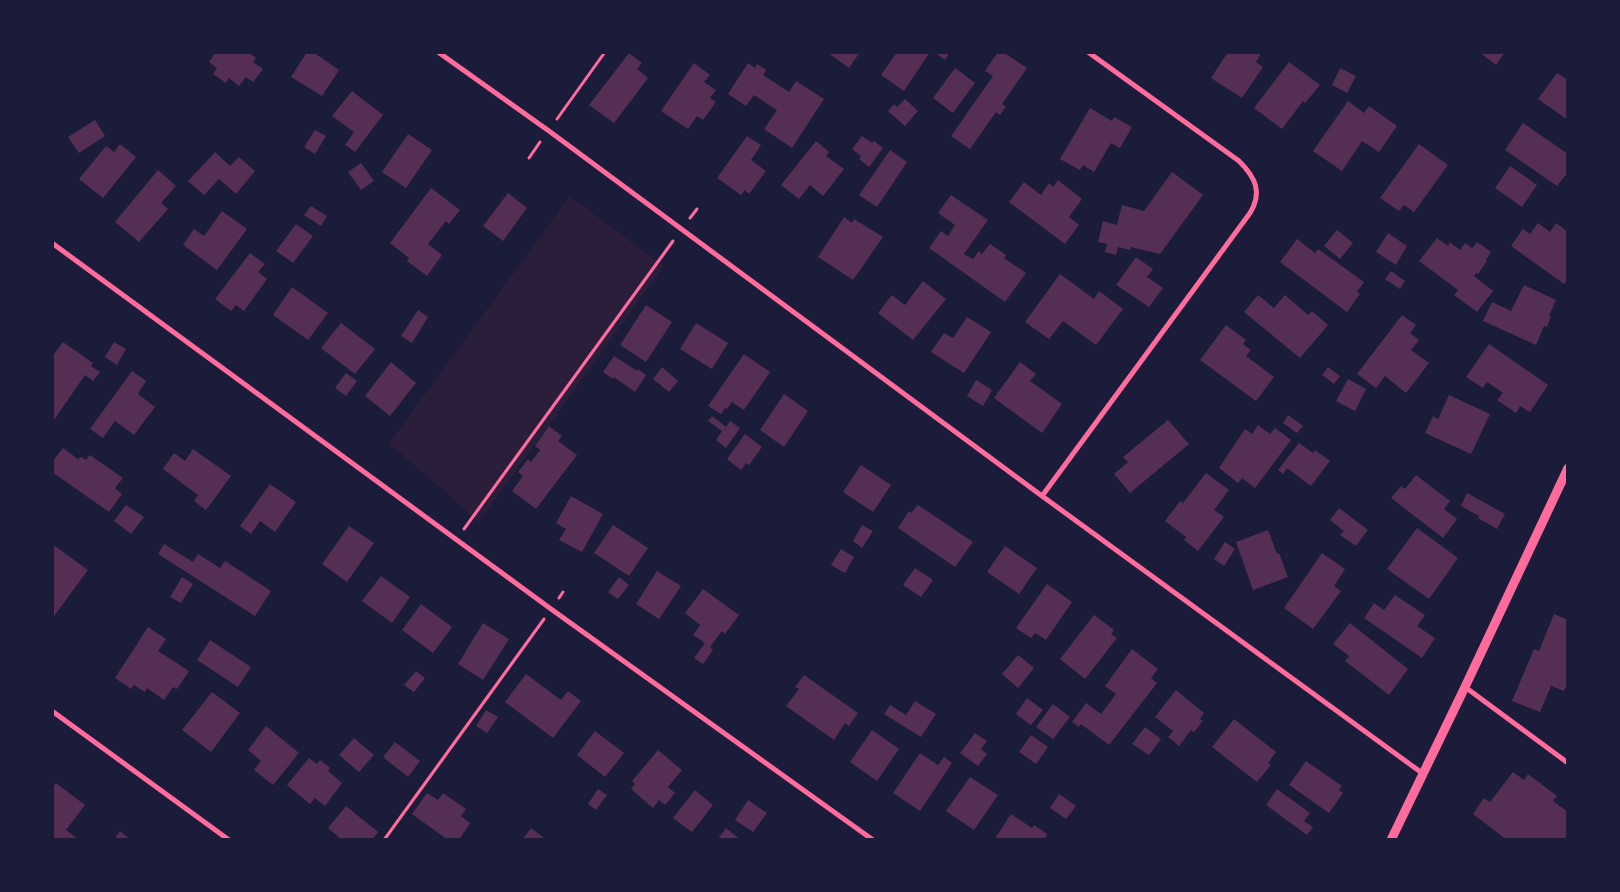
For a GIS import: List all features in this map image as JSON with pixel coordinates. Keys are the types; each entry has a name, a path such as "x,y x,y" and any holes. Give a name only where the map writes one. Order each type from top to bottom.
{"street":[{"path":"438,52 1422,773"},
{"path":"1042,496 1250,213 1255,204 1257,194 1255,182 1249,171 1238,161 1088,52"},
{"path":"52,243 551,609 873,840"},
{"path":"1391,840 1568,468"},
{"path":"1465,687 1568,763"},
{"path":"52,710 229,840"}],"path":[{"path":"563,111 605,52"},
{"path":"472,519 663,256"},
{"path":"384,840 541,624"}],"shaded area":[{"path":"570,196 664,266 479,522 389,443"}],"building":[{"path":"216,52 248,52 256,58 253,62 263,69 253,82 246,77 239,86 229,78 226,83 213,74 217,68 209,62"},
{"path":"307,52 313,52 339,70 322,96 291,77"},
{"path":"827,52 860,52 849,68"},
{"path":"897,52 930,52 904,91 881,75"},
{"path":"934,52 950,52 945,60"},
{"path":"998,52 1003,52 1027,68 1002,104 1006,107 1000,115 996,112 970,149 951,136 993,76 985,71"},
{"path":"1228,52 1262,52 1256,62 1263,67 1242,98 1211,78"},
{"path":"1479,52 1505,52 1496,65"},
{"path":"629,53 642,63 637,69 648,78 614,123 589,105"},
{"path":"1289,62 1320,85 1305,103 1303,101 1282,129 1254,108"},
{"path":"694,63 710,75 704,82 716,90 710,98 716,102 703,120 697,116 688,129 661,111"},
{"path":"748,63 755,68 757,64 766,70 763,75 789,92 796,81 824,99 792,148 764,129 777,110 754,95 746,106 728,94"},
{"path":"955,68 975,83 953,113 933,98"},
{"path":"1340,68 1356,76 1347,93 1332,85"},
{"path":"1557,73 1568,80 1568,120 1538,99"},
{"path":"352,91 383,115 355,152 345,145 354,132 332,116"},
{"path":"905,99 918,111 905,126 888,111 894,104 897,107"},
{"path":"1348,101 1364,113 1369,106 1397,126 1379,152 1362,141 1342,171 1313,151"},
{"path":"1090,108 1112,121 1114,117 1132,127 1120,148 1111,143 1094,172 1083,165 1080,170 1060,159"},
{"path":"95,120 105,136 79,153 68,137"},
{"path":"1523,123 1568,154 1568,172 1557,186 1505,150"},
{"path":"315,130 326,136 315,154 304,147"},
{"path":"408,134 432,150 406,188 382,172"},
{"path":"747,136 761,145 751,160 766,171 749,194 745,190 741,195 717,178"},
{"path":"862,136 872,143 874,141 883,148 869,167 859,159 861,156 852,149"},
{"path":"816,141 829,152 826,156 844,169 823,196 810,185 799,199 781,185"},
{"path":"120,144 136,157 103,198 79,179 106,146 114,152"},
{"path":"1419,144 1448,165 1414,212 1404,205 1399,211 1380,198"},
{"path":"890,150 907,162 877,207 859,195"},
{"path":"215,152 230,166 239,157 255,171 236,194 219,179 204,195 188,181"},
{"path":"361,163 374,181 361,190 348,172"},
{"path":"1510,166 1537,185 1522,207 1495,188"},
{"path":"158,170 176,186 161,203 168,209 139,242 115,222"},
{"path":"1172,172 1203,195 1160,254 1131,247 1130,250 1118,247 1116,255 1105,252 1107,244 1098,242 1103,221 1117,225 1122,205 1144,211"},
{"path":"1058,180 1082,199 1069,217 1079,225 1065,244 1009,202 1024,182 1041,195 1049,183 1053,187"},
{"path":"431,188 460,210 449,224 446,221 428,244 442,255 427,276 407,261 409,258 390,243"},
{"path":"508,193 527,208 503,241 483,226"},
{"path":"951,195 988,220 964,254 973,259 979,251 982,254 990,244 1006,255 1004,258 1026,273 1005,302 929,248 941,231 948,236 955,225 938,213"},
{"path":"311,206 327,216 321,226 304,215"},
{"path":"222,211 247,229 217,270 183,245 194,229 204,236"},
{"path":"844,217 852,223 854,219 883,237 853,280 818,257"},
{"path":"1538,223 1550,232 1556,223 1568,232 1568,279 1564,284 1511,246 1523,229 1530,234"},
{"path":"296,224 313,236 293,263 276,251"},
{"path":"1337,230 1353,243 1340,259 1324,246"},
{"path":"1388,233 1407,246 1396,265 1376,252"},
{"path":"1437,238 1448,246 1450,242 1460,250 1465,243 1472,248 1477,242 1491,252 1478,274 1476,273 1474,276 1493,291 1477,312 1454,295 1458,290 1419,261"},
{"path":"1297,239 1315,253 1318,249 1364,282 1357,292 1360,294 1347,312 1280,262"},
{"path":"250,253 265,264 258,272 267,279 244,311 236,305 231,311 215,299"},
{"path":"1136,257 1153,269 1147,277 1163,288 1149,307 1116,285"},
{"path":"1391,271 1405,281 1400,289 1385,279"},
{"path":"1060,274 1094,299 1099,291 1123,309 1096,345 1063,321 1049,339 1025,322"},
{"path":"923,281 946,299 913,340 878,313 892,295 905,305"},
{"path":"1524,285 1556,300 1549,316 1551,317 1547,327 1544,326 1536,345 1483,321 1492,302 1511,311"},
{"path":"292,287 328,313 308,340 273,315"},
{"path":"1258,295 1274,308 1285,295 1308,315 1312,311 1328,325 1300,358 1244,312"},
{"path":"646,305 672,322 646,362 620,345"},
{"path":"418,310 428,317 412,343 401,336"},
{"path":"1402,315 1416,325 1410,333 1419,340 1411,350 1429,363 1406,393 1385,376 1376,388 1357,374"},
{"path":"967,317 991,332 964,373 931,352 944,333 953,338"},
{"path":"341,323 375,349 355,374 321,348"},
{"path":"696,323 728,343 712,369 680,349"},
{"path":"1226,325 1246,340 1243,344 1251,350 1246,356 1274,377 1256,401 1200,360"},
{"path":"63,342 93,363 91,366 100,372 93,381 85,375 54,420 52,419 52,357"},
{"path":"114,342 126,349 117,365 105,357"},
{"path":"1489,344 1548,385 1530,412 1520,406 1516,413 1497,400 1503,393 1487,382 1483,388 1466,377"},
{"path":"744,354 770,372 744,410 732,402 721,414 708,406"},
{"path":"614,356 646,375 635,392 614,377 613,379 603,372"},
{"path":"391,362 416,383 390,416 365,396"},
{"path":"1020,362 1036,374 1030,381 1062,404 1042,433 994,398"},
{"path":"662,367 678,381 669,392 653,379"},
{"path":"1328,367 1340,376 1334,384 1322,375"},
{"path":"132,371 146,381 138,394 155,407 134,435 115,421 103,438 90,429"},
{"path":"346,373 357,381 346,396 335,388"},
{"path":"1348,379 1366,389 1355,411 1336,401"},
{"path":"976,380 992,390 983,406 967,396"},
{"path":"784,394 808,411 784,447 760,430"},
{"path":"1449,395 1490,414 1471,454 1425,433 1433,416 1438,419"},
{"path":"1288,415 1303,426 1297,433 1283,423"},
{"path":"712,416 726,427 730,421 740,428 726,448 716,440 722,431 708,421"},
{"path":"1168,420 1189,444 1130,493 1114,474 1128,462 1123,457"},
{"path":"1258,425 1270,434 1275,428 1291,440 1255,488 1242,478 1238,483 1219,468 1245,429 1252,434"},
{"path":"549,426 562,436 558,441 577,455 536,509 512,491 523,476 518,472 528,459 531,462 540,450 535,446"},
{"path":"745,434 762,447 749,465 746,463 741,470 727,459"},
{"path":"1299,443 1313,453 1315,450 1330,461 1311,486 1287,468 1283,474 1278,470"},
{"path":"63,448 78,459 81,457 86,460 90,455 123,478 115,488 122,494 109,512 52,472 52,462"},
{"path":"193,449 231,476 206,510 194,501 198,495 163,469 174,453 185,461"},
{"path":"861,465 891,485 873,512 843,492"},
{"path":"1206,473 1229,490 1214,510 1224,517 1198,551 1184,540 1186,537 1165,521 1180,501 1183,503"},
{"path":"1416,475 1450,501 1444,509 1457,519 1443,538 1391,498 1401,486 1405,489"},
{"path":"270,484 296,502 275,532 260,521 251,534 240,526"},
{"path":"1467,493 1505,514 1497,529 1461,506"},
{"path":"571,496 603,514 582,552 559,540 566,529 556,523"},
{"path":"126,505 144,517 131,534 114,521"},
{"path":"918,505 973,542 955,567 898,528 909,511 911,513"},
{"path":"1339,508 1368,530 1356,546 1340,535 1344,531 1330,520"},
{"path":"613,525 648,548 629,576 594,553"},
{"path":"862,525 873,531 862,548 853,541"},
{"path":"349,526 374,543 347,582 322,564"},
{"path":"1417,528 1458,558 1429,599 1387,569"},
{"path":"1268,530 1288,577 1253,590 1236,542"},
{"path":"1225,542 1235,549 1224,566 1214,559"},
{"path":"52,544 88,570 52,619"},
{"path":"164,544 193,562 198,554 220,568 225,561 271,591 255,616 158,554"},
{"path":"1005,546 1037,568 1019,594 987,572"},
{"path":"841,549 854,557 845,573 831,565"},
{"path":"1322,553 1345,569 1334,586 1341,591 1313,629 1284,608"},
{"path":"915,568 933,580 921,597 903,585"},
{"path":"657,571 681,586 659,619 636,604"},
{"path":"381,576 410,597 392,623 362,601"},
{"path":"182,577 193,584 181,603 170,597"},
{"path":"619,577 629,585 618,599 608,592"},
{"path":"1047,584 1072,602 1046,640 1035,633 1031,638 1016,628"},
{"path":"703,589 739,615 725,634 722,631 710,647 713,650 703,664 694,658 705,643 693,635 700,625 685,613"},
{"path":"1395,595 1425,615 1417,626 1435,638 1422,658 1364,618 1374,603 1384,610"},
{"path":"421,604 452,627 433,653 402,630"},
{"path":"1554,614 1568,620 1568,682 1564,691 1551,686 1540,712 1512,701 1534,649 1539,651"},
{"path":"1094,615 1114,630 1111,634 1117,638 1085,679 1060,659"},
{"path":"483,623 509,639 483,680 458,664"},
{"path":"1350,623 1408,669 1389,695 1345,661 1349,656 1333,644"},
{"path":"148,627 166,639 158,651 189,671 177,689 173,687 164,700 147,688 145,692 134,685 131,689 115,678"},
{"path":"210,640 251,667 238,687 197,660"},
{"path":"1132,649 1158,669 1151,678 1157,683 1109,745 1081,724 1079,727 1072,722 1086,703 1101,714 1116,694 1105,686"},
{"path":"1018,655 1034,668 1018,688 1002,674"},
{"path":"416,671 425,678 414,692 404,685"},
{"path":"526,674 561,700 568,691 581,701 553,738 505,702"},
{"path":"804,675 858,713 849,726 845,723 834,740 786,706 799,689 795,687"},
{"path":"1176,690 1204,713 1200,719 1203,721 1194,732 1191,730 1179,746 1168,737 1173,731 1155,717"},
{"path":"212,692 240,713 211,752 182,730"},
{"path":"1027,698 1043,710 1031,725 1016,714"},
{"path":"915,701 936,714 921,737 884,714 890,705 906,715"},
{"path":"1053,704 1070,717 1053,739 1036,727"},
{"path":"486,710 498,717 487,733 476,726"},
{"path":"1234,719 1276,752 1268,763 1271,765 1257,782 1212,747"},
{"path":"266,726 299,753 273,785 254,770 261,761 248,750"},
{"path":"1145,727 1161,739 1149,755 1132,744"},
{"path":"872,730 899,749 877,781 850,762"},
{"path":"595,731 624,753 605,777 577,755"},
{"path":"975,733 987,741 981,749 987,754 978,766 960,753"},
{"path":"1031,735 1048,747 1036,764 1019,752"},
{"path":"354,738 374,755 359,772 339,755"},
{"path":"395,742 420,761 408,777 383,757"},
{"path":"658,750 682,770 668,787 675,793 665,805 659,800 653,808 631,789 635,784 632,781"},
{"path":"920,753 938,765 944,757 952,763 920,811 893,793"},
{"path":"309,758 317,764 320,760 330,768 328,771 342,783 325,806 315,798 310,804 287,785"},
{"path":"1306,761 1342,786 1339,790 1343,793 1329,813 1289,785"},
{"path":"1513,772 1524,780 1528,774 1557,796 1553,801 1568,812 1568,840 1507,840 1473,814 1484,798 1490,802"},
{"path":"970,777 998,795 974,830 946,811"},
{"path":"56,783 85,805 66,830 79,840 52,840 52,788"},
{"path":"598,789 607,795 596,810 588,804"},
{"path":"1277,789 1310,813 1304,821 1313,827 1307,835 1266,805"},
{"path":"695,790 713,805 692,832 673,818"},
{"path":"427,793 438,800 443,793 466,809 461,816 470,823 459,840 448,840 412,814"},
{"path":"1059,794 1076,806 1066,819 1050,808"},
{"path":"748,800 767,813 753,832 735,820"},
{"path":"346,806 378,832 372,840 342,840 328,828"},
{"path":"1011,814 1032,828 1034,825 1047,834 1044,840 994,840"},
{"path":"531,828 547,840 522,840"},
{"path":"726,828 741,840 717,840"},
{"path":"120,831 131,840 114,840"}]}
